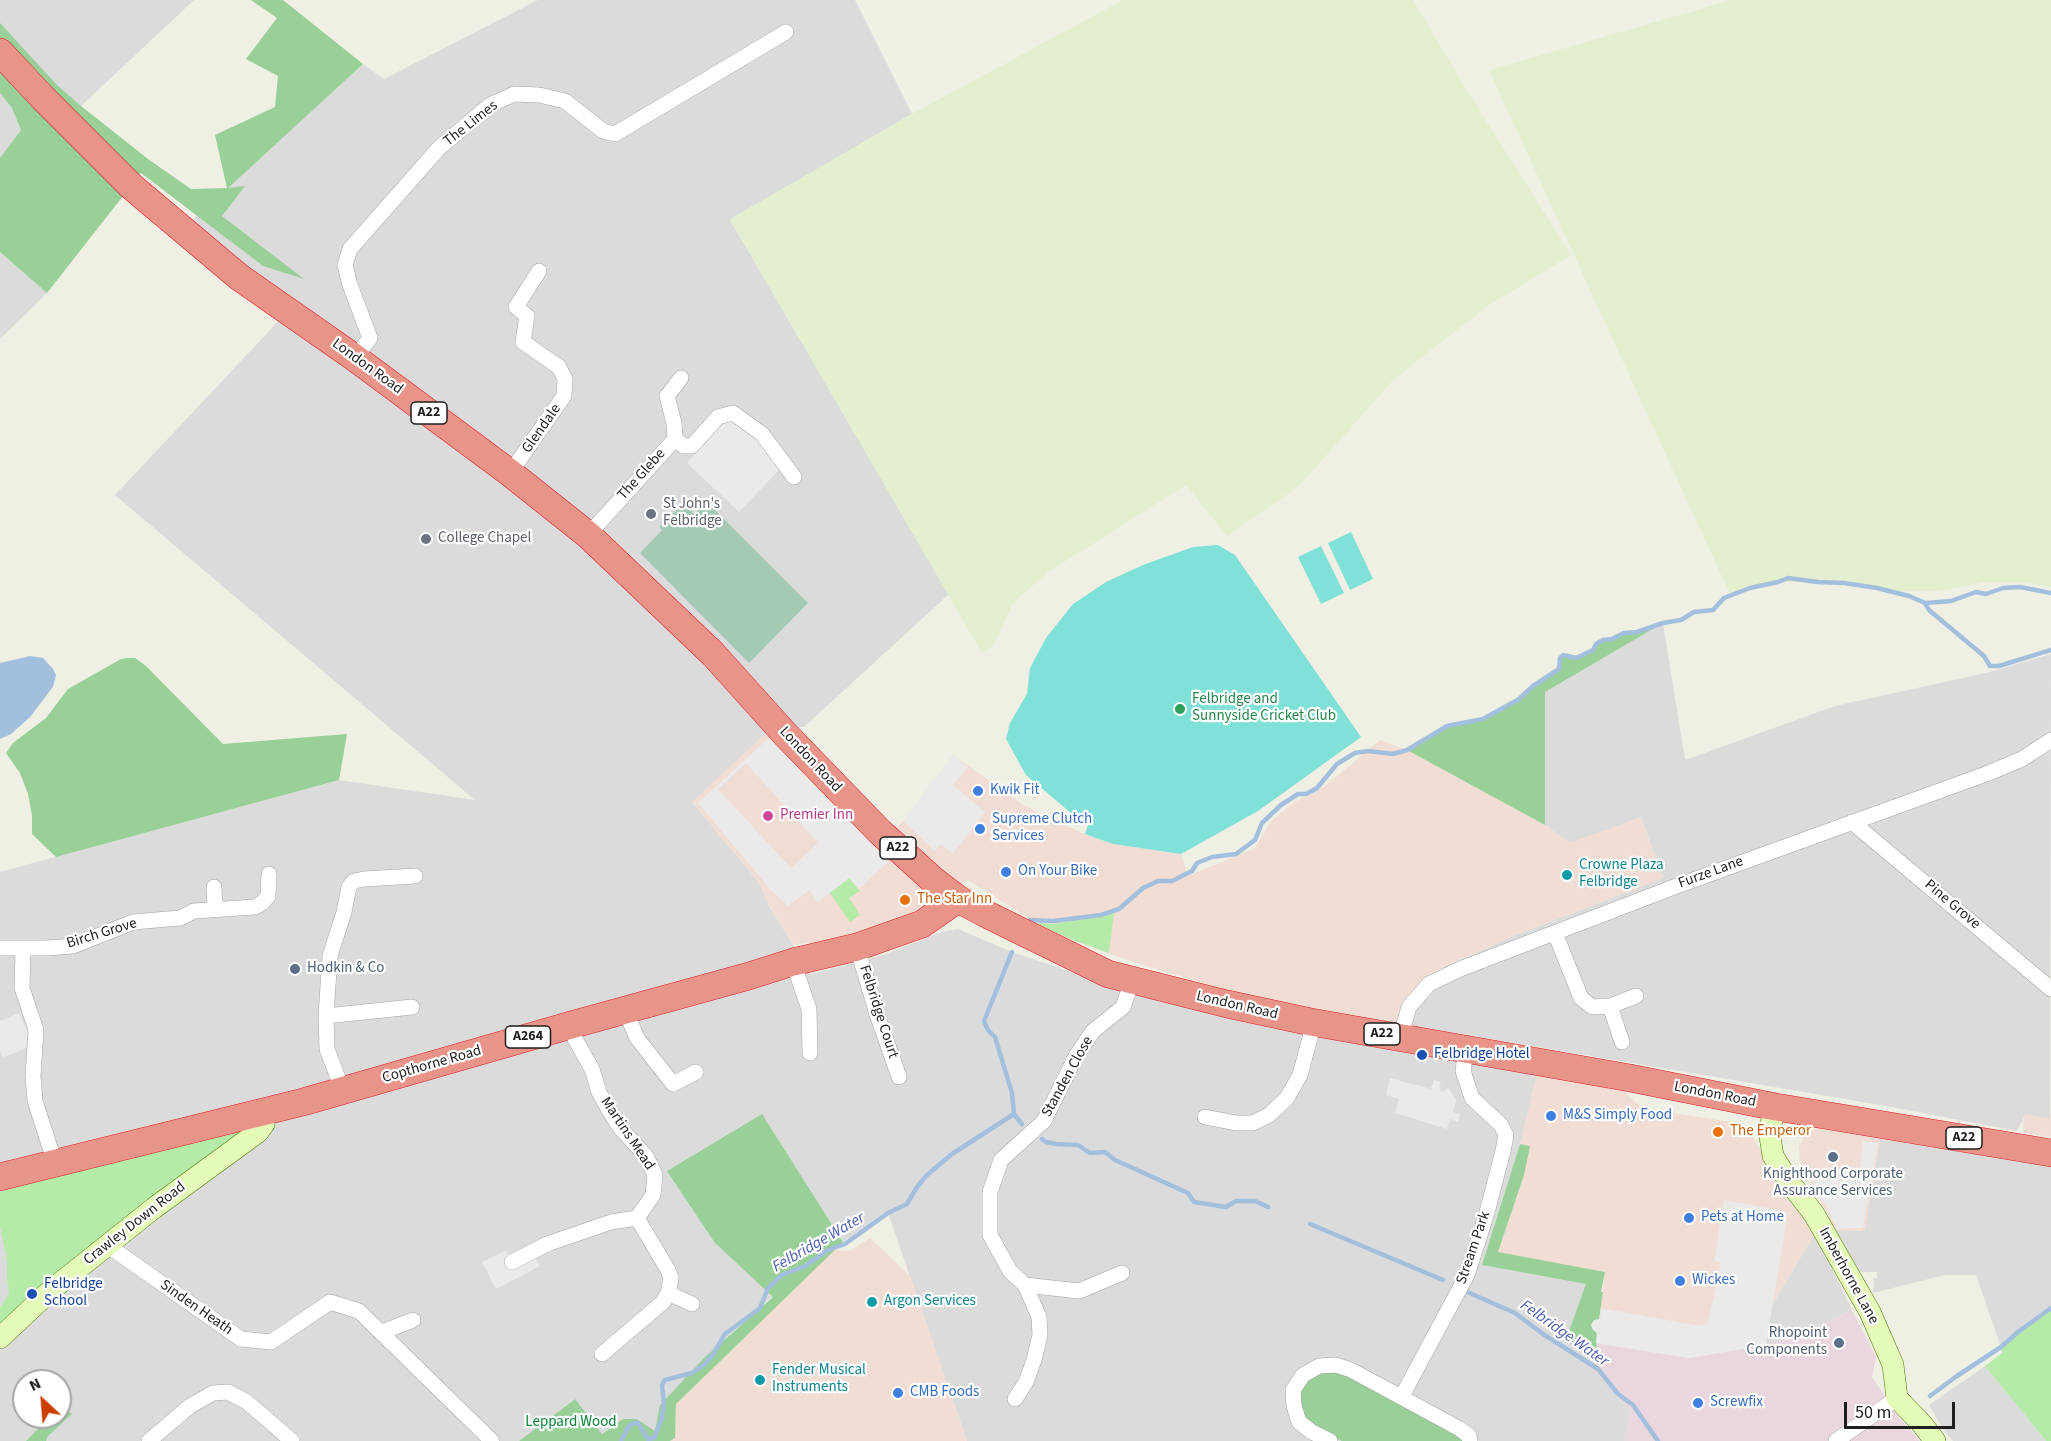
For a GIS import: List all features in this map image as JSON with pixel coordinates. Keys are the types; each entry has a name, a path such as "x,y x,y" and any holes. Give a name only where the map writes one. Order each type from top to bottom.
{"highway":[{"name":"London Road","path":"0,52 131,186 239,277 355,358 510,473 588,535 713,654 785,734 880,832 933,880 958,898 1108,974 1132,981 1311,1022 1630,1078 1776,1107 2051,1153"},
{"name":"Copthorne Road","path":"0,1177 343,1091 793,962 857,947 922,924 958,898"}],"street":[{"name":"The Limes","path":"355,358 370,338 345,265 350,249 439,148 490,105 514,94 565,101 603,131 615,134 786,32"},
{"name":"Glendale","path":"510,473 564,396 565,379 559,367 523,342 527,316 516,307 539,271"},
{"name":"The Glebe","path":"588,535 675,439 674,423 667,396 681,378"},
{"path":"675,439 684,446 692,446 718,417 733,413 762,434 794,477"},
{"name":"Furze Lane","path":"1400,1038 1409,1006 1429,984 1460,969 1674,887 2011,764 2051,740"},
{"name":"Pine Grove","path":"1852,822 2051,989"},
{"name":"Birch Grove","path":"0,948 73,946 134,922 180,918 194,911 255,907 268,896 269,874"},
{"path":"343,1091 327,1049 326,1016 330,956 344,912 349,887 354,881 364,879 416,876"},
{"path":"214,887 215,909"},
{"path":"1555,933 1581,998 1592,1007 1610,1006 1636,996"},
{"name":"Felbridge Court","path":"857,947 899,1077"},
{"path":"23,949 22,988 36,1030 33,1076 35,1101 55,1163"},
{"path":"793,962 808,1009 810,1053"},
{"name":"Standen Close","path":"1015,1400 1026,1382 1034,1360 1040,1335 1039,1317 1025,1285 1010,1271 990,1235 990,1192 1001,1160 1044,1121 1076,1056 1093,1031 1123,1007 1132,981"},
{"path":"1610,1006 1622,1042"},
{"path":"326,1016 412,1007"},
{"path":"625,1010 637,1038 673,1084 696,1072"},
{"path":"1205,1118 1253,1123 1269,1115 1287,1098 1300,1075 1310,1038 1311,1022"},
{"name":"Martins Mead","path":"571,1025 575,1039 592,1069 599,1092 611,1114 646,1156 655,1174 653,1195 637,1218"},
{"name":"Stream Park","path":"1402,1396 1467,1275 1503,1151 1506,1134 1501,1125 1472,1098 1463,1071 1466,1049"},
{"name":"Imberhorne Lane","path":"1776,1107 1769,1130 1773,1156 1814,1214 1870,1312 1893,1365 1897,1398"},
{"name":"Crawley Down Road","path":"0,1338 50,1291 153,1208 258,1132 264,1124 262,1112"},
{"path":"512,1262 547,1245 611,1222 637,1218 668,1270 671,1278 668,1293 663,1302 602,1354"},
{"name":"Sinden Heath","path":"107,1245 241,1339 271,1342 330,1302 359,1311 492,1441"},
{"path":"1025,1285 1079,1291 1122,1273"},
{"path":"668,1293 692,1304"},
{"path":"382,1332 413,1320"},
{"path":"1330,1441 1299,1422 1294,1406 1293,1390 1303,1375 1319,1366 1336,1365 1351,1370 1402,1396 1460,1429 1470,1441"},
{"path":"149,1441 190,1406 213,1393 228,1392 247,1402 292,1441"},
{"path":"1836,1441 1897,1398 1935,1441"}],"shaded area":[{"path":"0,0 194,0 81,106 56,84 0,158"},
{"path":"538,0 855,0 912,114 730,220 949,594 804,727 779,728 692,802 761,885 769,906 811,974 881,956 941,932 958,929 1012,952 1129,991 1537,1074 1520,1144 1482,1265 1586,1284 1579,1346 1581,1350 1596,1359 1596,1372 1630,1410 1625,1441 967,1441 888,1213 843,1242 762,1115 715,1243 773,1296 705,1357 661,1405 655,1431 637,1419 623,1419 602,1434 574,1399 519,1441 0,1441 0,872 339,780 475,800 115,495 288,311 182,229 363,64 384,79"},
{"path":"0,252 47,293 0,339"},
{"path":"733,420 760,439 781,468 739,512 687,463 723,424"},
{"path":"1351,532 1373,579 1350,590 1328,543"},
{"name":"Felbridge and Sunnyside Cricket Club","path":"1218,545 1235,555 1361,737 1258,811 1181,854 1113,844 1085,834 1088,825 1026,775 1006,739 1010,723 1027,694 1030,668 1046,638 1073,604 1106,582 1143,565 1193,547"},
{"path":"1321,546 1344,593 1321,604 1298,557"},
{"path":"1663,623 1685,760 1835,706 1990,672 2051,654 2050,1119 2025,1115 2017,1131 1886,1106 1397,1023 1409,994 1427,977 1516,935 1663,878 1641,817 1570,844 1545,825 1544,692"},
{"path":"30,656 43,658 53,669 56,675 53,687 30,717 11,734 0,739 0,663"},
{"path":"768,731 877,851 953,755 1025,806 1084,834 1113,844 1181,854 1188,876 1255,848 1271,821 1295,802 1324,787 1380,740 1407,750 1545,825 1570,843 1641,817 1663,878 1516,935 1427,977 1409,994 1397,1023 1270,1003 1130,961 1070,939 1036,923 968,880 888,926 852,937 793,945 769,905 761,885 692,802"},
{"path":"771,736 888,862 859,889 849,878 818,902 809,890 788,906 771,890 698,803","holes":["746,763 818,843 791,868 718,789"]},
{"path":"953,755 968,767 953,785 985,812 953,854 940,844 935,851 903,821"},
{"path":"19,1013 28,1032 26,1048 3,1058 0,1051 0,1021"},
{"path":"1537,1074 1623,1091 1642,1108 1744,1124 1815,1233 1771,1307 1766,1345 1689,1358 1596,1343 1605,1272 1498,1253 1524,1175 1529,1146 1520,1144"},
{"path":"1390,1078 1431,1089 1434,1080 1441,1082 1439,1088 1442,1092 1449,1088 1456,1100 1453,1112 1460,1114 1458,1122 1450,1119 1447,1129 1395,1113 1399,1099 1386,1095"},
{"path":"2051,1111 2051,1137 2023,1133 2024,1114 2050,1119"},
{"path":"1817,1128 1880,1139 1865,1231 1836,1231 1800,1161 1799,1147 1805,1135"},
{"path":"1880,1139 2051,1166 2051,1308 2001,1347 1976,1275 1945,1275 1873,1293 1874,1278 1877,1278 1877,1272 1859,1272 1836,1231 1865,1230"},
{"path":"1863,1141 1878,1143 1863,1228 1837,1229 1810,1176 1836,1180 1848,1167 1860,1168"},
{"path":"1724,1200 1788,1212 1766,1345 1689,1358 1596,1343 1597,1333 1591,1325 1594,1320 1600,1319 1601,1308 1700,1326 1708,1323 1721,1263 1714,1261"},
{"path":"1815,1233 1852,1310 1797,1337 1766,1345 1771,1307"},
{"path":"870,1238 910,1276 967,1441 670,1441 675,1438 676,1404 832,1250 850,1251"},
{"path":"506,1250 512,1261 532,1251 540,1266 496,1289 482,1262"},
{"path":"1852,1310 1876,1357 1872,1377 1898,1416 1920,1441 1625,1441 1630,1410 1596,1372 1596,1343 1689,1358 1797,1337"},
{"path":"1985,1366 2046,1441 1953,1441 1943,1429 1929,1405"}],"green space":[{"path":"251,0 283,0 363,64 228,188 245,186 222,216 304,279 263,266 141,173 47,293 0,252 0,158 21,130 12,108 0,93 0,23 56,84 148,159 191,189 227,188 215,135 275,107 278,76 246,59 277,18"},
{"path":"1123,0 1413,0 1466,89 1571,255 1489,305 1394,379 1299,486 1227,536 1186,485 1048,572 1013,603 993,646 982,653 730,219 912,114"},
{"path":"1732,0 2051,0 2051,587 2022,582 1983,582 1941,591 1900,591 1817,581 1772,583 1730,594 1489,70"},
{"path":"707,502 808,603 749,663 640,553 662,530 659,527 684,503 694,514"},
{"path":"1663,623 1545,692 1545,825 1407,750 1447,726 1483,719 1519,699 1533,686 1559,669 1560,658 1563,655 1576,658 1592,650 1603,640"},
{"path":"135,658 146,666 223,744 347,734 339,780 56,857 32,834 32,815 28,794 20,773 6,753 13,743 46,718 68,689 121,659"},
{"path":"849,878 860,891 849,898 860,915 850,922 830,893"},
{"path":"1114,913 1109,953 1070,939 1036,923 1054,924"},
{"name":"Leppard Wood","path":"762,1114 843,1242 676,1404 675,1438 670,1441 519,1441 575,1399 602,1434 623,1419 637,1419 655,1431 660,1405 705,1357 773,1297 715,1243 667,1171"},
{"path":"240,1129 242,1134 20,1305 0,1323 0,1308 9,1293 7,1260 0,1226 0,1192 4,1191 4,1186"},
{"path":"1520,1144 1530,1146 1524,1175 1498,1252 1605,1272 1601,1292 1603,1292 1596,1359 1581,1350 1567,1337 1586,1284 1482,1265"},
{"path":"2051,1308 2051,1441 2046,1441 1985,1366 2002,1353 2001,1347 2018,1332"},
{"path":"1333,1371 1346,1374 1458,1433 1464,1441 1342,1441 1312,1426 1299,1409 1300,1389 1307,1380 1319,1372"},
{"path":"38,1429 56,1429 46,1441 26,1441"}],"waterway":[{"path":"1030,920 1053,921 1101,915 1119,909 1143,888 1158,881 1172,881 1192,871 1197,863 1212,857 1236,854 1255,840 1262,823 1281,805 1298,794 1306,794 1317,788 1337,764 1355,753 1368,751 1393,754 1407,750 1447,726 1483,719 1519,699 1533,686 1559,669 1560,658 1563,655 1576,658 1593,650 1596,644 1603,640 1681,620 1694,612 1713,610 1724,598 1750,588 1788,578 1877,588 1909,596 1925,603 1951,601 1976,592 1986,594 2003,588 2020,587 2051,593"},
{"path":"1925,603 1929,610 1984,656 1990,666 1999,666 2051,650"},
{"path":"1012,952 984,1021 988,1030 995,1037 1012,1093 1014,1114"},
{"name":"Felbridge Water","path":"621,1441 629,1426 634,1423 638,1423 648,1439 654,1438 662,1418 664,1404 662,1385 665,1380 692,1373 705,1364 725,1334 760,1308 768,1288 782,1275 805,1266 828,1250 845,1244 888,1213 907,1204 927,1175 952,1154 1014,1114 1022,1124"},
{"name":"Felbridge Water","path":"1042,1139 1056,1144 1078,1145 1090,1153 1105,1152 1115,1160 1188,1193 1194,1202 1226,1207 1236,1201 1255,1201 1268,1207"},
{"name":"Felbridge Water","path":"1310,1224 1443,1280"},
{"name":"Felbridge Water","path":"1465,1291 1515,1313 1598,1369 1618,1394 1633,1405 1658,1441"},
{"name":"Felbridge Water","path":"1930,1396 2001,1347 2051,1308"}],"place":[{"name":"St John's Felbridge","path":"651,514"},
{"name":"College Chapel","path":"426,539"},
{"name":"Felbridge and Sunnyside Cricket Club","path":"1180,709"},
{"name":"Kwik Fit","path":"978,791"},
{"name":"Premier Inn","path":"768,816"},
{"name":"Supreme Clutch Services","path":"980,829"},
{"name":"On Your Bike","path":"1006,872"},
{"name":"Crowne Plaza Felbridge","path":"1567,875"},
{"name":"The Star Inn","path":"905,900"},
{"name":"Hodkin & Co","path":"295,969"},
{"name":"Felbridge Hotel","path":"1422,1055"},
{"name":"M&S Simply Food","path":"1551,1116"},
{"name":"The Emperor","path":"1718,1132"},
{"name":"Knighthood Corporate Assurance Services","path":"1833,1157"},
{"name":"Pets at Home","path":"1689,1218"},
{"name":"Wickes","path":"1680,1281"},
{"name":"Felbridge School","path":"32,1294"},
{"name":"Argon Services","path":"872,1302"},
{"name":"Rhopoint Components","path":"1839,1343"},
{"name":"Fender Musical Instruments","path":"760,1380"},
{"name":"CMB Foods","path":"898,1393"},
{"name":"Screwfix","path":"1698,1403"}]}
